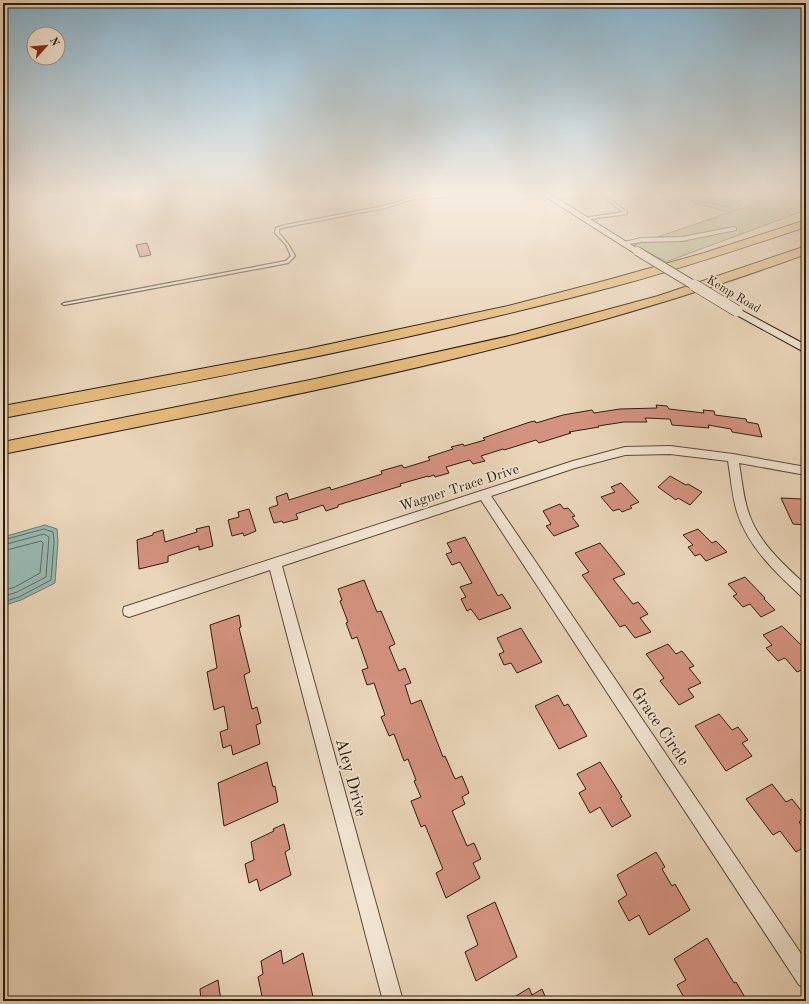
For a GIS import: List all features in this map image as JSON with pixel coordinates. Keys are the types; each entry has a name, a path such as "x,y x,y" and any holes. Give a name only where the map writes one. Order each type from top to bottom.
{"highway":[{"path":"3,412 354,346 532,304 652,273 751,242"},
{"path":"3,448 331,382 488,346 603,317 806,250"}],"main road":[{"name":"Kemp Road","path":"623,243 806,350"}],"street":[{"path":"623,243 630,242"},
{"name":"Wagner Trace Drive","path":"129,611 573,465 625,451 670,450 733,458 806,471"},
{"path":"733,458 744,517 756,540 772,561 806,593"},
{"name":"Grace Circle","path":"484,494 806,978"},
{"name":"Aley Drive","path":"275,564 393,1001"}],"lane":[{"path":"64,304 287,262 293,256 284,242"}],"green space":[{"path":"643,242 720,242 666,262 634,245"}],"water":[{"path":"45,525 57,529 58,541 55,583 21,600 3,606 3,537"}],"building":[{"path":"147,243 151,255 140,257 136,245"},
{"path":"656,405 667,406 669,409 704,413 703,410 714,411 715,415 746,419 747,422 758,424 762,437 732,432 731,429 708,425 709,428 672,425 670,419 645,418 647,422 624,422 598,426 599,427 569,432 571,433 539,443 536,440 504,450 503,449 481,456 485,461 473,464 470,460 446,467 449,473 435,477 434,475 428,476 400,484 401,486 338,505 338,507 326,511 323,505 296,514 298,519 283,523 282,521 274,523 269,508 278,505 276,497 287,493 289,500 330,487 331,490 382,474 381,471 402,465 404,468 430,460 428,457 453,449 451,447 463,444 464,446 485,440 483,438 530,422 535,421 536,423 563,415 592,410 594,413 620,409 657,408"},
{"path":"670,476 702,492 690,505 678,498 676,500 658,487"},
{"path":"621,483 639,502 630,506 632,508 622,512 619,509 613,511 601,497 615,492 611,487"},
{"path":"781,498 802,499 806,507 806,525 793,524"},
{"path":"560,504 564,509 568,508 575,516 572,517 579,526 554,536 546,526 551,524 543,511"},
{"path":"249,509 256,531 244,536 243,533 232,536 228,520 239,517 238,512"},
{"path":"209,526 213,546 199,550 199,546 168,556 168,562 139,569 137,540 163,530 165,542 197,532 196,529"},
{"path":"698,529 712,543 716,541 727,552 706,561 700,554 695,556 688,547 693,545 683,535"},
{"path":"465,537 498,596 502,594 511,608 479,620 471,609 467,611 461,599 466,597 460,587 472,583 460,562 452,565 446,554 452,552 447,543"},
{"path":"600,543 625,574 613,579 633,604 638,602 648,614 640,618 651,632 635,638 625,625 620,627 582,575 589,572 575,553"},
{"path":"745,577 775,610 761,617 750,604 743,607 733,596 737,594 728,584"},
{"path":"364,580 377,612 381,611 395,644 389,647 399,671 405,668 411,683 405,685 411,704 421,700 443,757 445,756 455,779 462,776 469,793 462,797 465,804 452,811 467,846 474,843 481,859 473,863 480,878 446,898 436,873 443,869 425,825 421,827 411,801 421,797 414,781 416,780 408,759 404,761 394,734 389,736 381,717 385,715 374,683 367,685 362,670 368,668 357,637 352,639 346,623 348,622 340,601 342,600 338,589"},
{"path":"239,615 241,627 239,628 250,672 244,675 252,709 257,707 261,723 256,725 260,744 233,755 231,745 223,748 220,732 228,729 224,706 214,710 207,672 217,668 210,625"},
{"path":"782,626 806,650 806,668 797,672 785,658 778,661 766,648 772,645 763,635"},
{"path":"521,628 542,662 517,673 511,663 504,665 499,654 504,652 497,638"},
{"path":"668,644 676,654 682,651 694,666 689,668 701,683 688,689 694,697 679,705 660,681 664,678 646,654"},
{"path":"558,695 564,706 568,704 587,736 559,749 535,706"},
{"path":"719,714 732,730 738,727 748,740 742,743 752,756 726,771 695,726"},
{"path":"267,762 273,787 275,786 278,802 224,826 218,783"},
{"path":"600,762 622,797 620,798 631,816 612,827 600,807 590,813 579,793 586,789 577,774"},
{"path":"772,784 786,802 792,799 806,817 799,822 806,831 806,846 796,852 780,831 773,835 746,799"},
{"path":"284,824 290,849 285,852 291,875 260,891 257,879 249,883 245,864 254,860 251,842 274,831 273,829"},
{"path":"656,852 665,867 662,869 672,886 675,884 690,910 649,935 639,915 629,921 618,901 627,895 617,875"},
{"path":"495,902 517,957 476,981 465,952 478,945 467,916"},
{"path":"707,938 734,983 736,982 747,1001 686,1001 677,985 686,980 674,959"},
{"path":"281,950 283,964 303,953 314,1001 263,1001 258,977 263,974 261,961"},
{"path":"218,980 221,1001 201,1001 200,989"},
{"path":"529,988 532,995 542,989 547,1001 508,1001"}]}
